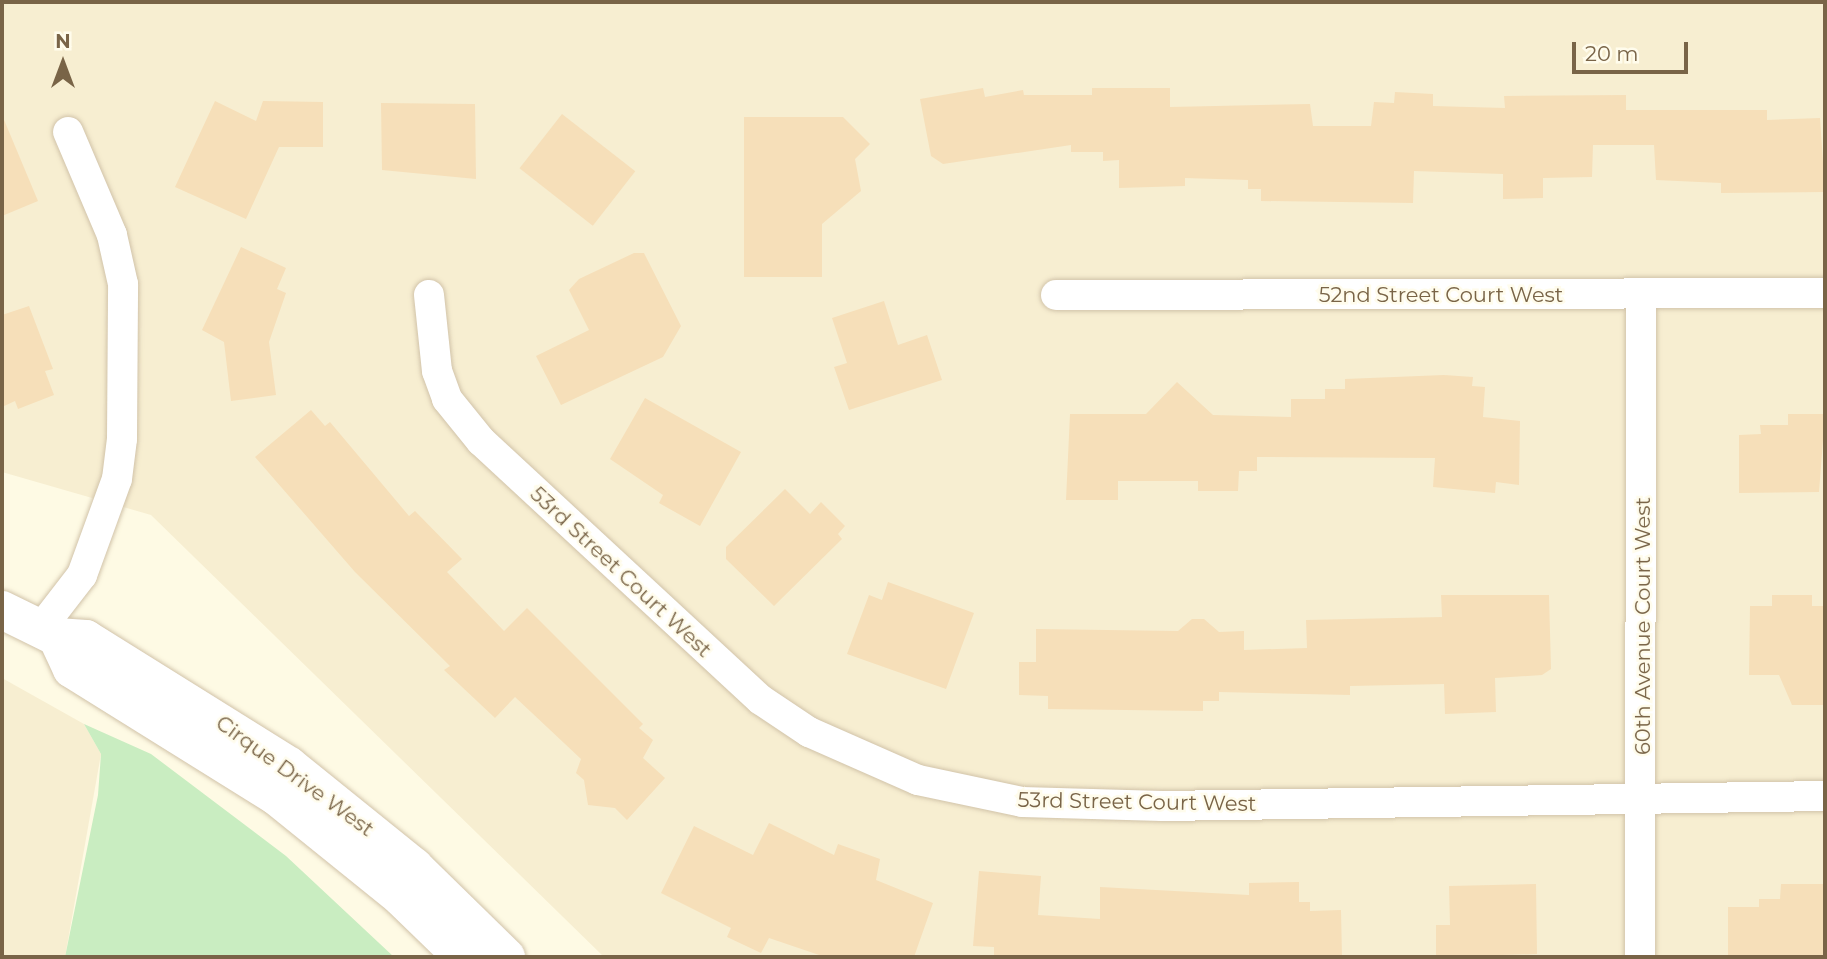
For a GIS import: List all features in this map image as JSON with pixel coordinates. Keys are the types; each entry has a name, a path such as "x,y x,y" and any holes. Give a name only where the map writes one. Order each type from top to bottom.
{"main road":[{"name":"Cirque Drive West","path":"2,610 49,632 86,639 289,766 414,867 506,957"},
{"name":"Cirque Drive West","path":"49,632 72,669 276,796 401,897 463,957"}],"street":[{"path":"49,632 82,575 117,479 122,439 123,284 112,235 68,132"},
{"name":"52nd Street Court West","path":"1056,295 1825,293"},
{"name":"53rd Street Court West","path":"429,295 447,399 481,440 761,700 860,758 918,780 1022,802 1825,796"},
{"name":"60th Avenue Court West","path":"1640,957 1644,799 1641,295"}],"shaded area":[{"path":"2,2 1825,2 1825,957 604,957 151,515 2,472"},
{"path":"2,678 84,724 101,754 65,957 2,957"}],"green space":[{"path":"84,724 151,754 286,856 394,957 65,957 98,795 101,754"}],"building":[{"path":"983,88 985,97 1023,90 1024,95 1092,95 1092,88 1170,88 1170,107 1310,104 1313,126 1371,126 1374,102 1394,103 1395,92 1433,94 1433,106 1505,108 1504,96 1626,95 1626,110 1767,110 1767,120 1820,118 1825,192 1721,193 1721,183 1656,180 1654,145 1593,145 1592,177 1543,178 1543,198 1503,199 1503,174 1414,171 1413,203 1261,201 1261,189 1248,189 1248,180 1185,178 1185,186 1119,188 1119,160 1103,161 1103,152 1071,152 1071,145 943,164 931,156 920,99"},
{"path":"215,101 256,121 263,101 323,102 323,147 279,147 246,219 175,187"},
{"path":"381,103 475,104 476,179 382,170"},
{"path":"562,114 635,171 593,226 520,168"},
{"path":"2,115 38,201 2,216"},
{"path":"744,117 843,117 870,144 855,159 861,191 822,224 822,277 744,277"},
{"path":"241,247 286,268 277,289 286,293 269,342 276,395 231,401 224,342 202,330"},
{"path":"634,253 644,253 681,326 663,357 561,405 536,356 589,330 569,290 579,279"},
{"path":"884,301 898,345 927,335 942,380 849,410 834,367 847,363 832,318"},
{"path":"29,306 53,369 45,371 54,395 18,409 15,401 2,407 2,315"},
{"path":"1444,375 1473,377 1472,386 1485,387 1483,417 1520,421 1519,485 1496,482 1495,493 1433,487 1435,458 1257,457 1257,471 1239,471 1238,491 1198,491 1198,481 1118,481 1118,500 1066,500 1070,414 1146,414 1177,382 1213,415 1291,417 1291,399 1325,399 1325,389 1345,389 1345,379"},
{"path":"645,398 741,452 700,526 659,503 663,495 610,459"},
{"path":"311,410 325,426 330,422 409,516 415,511 462,559 447,572 504,631 527,608 643,724 639,728 653,740 643,758 665,778 627,820 615,808 588,805 584,780 576,773 581,759 515,697 495,718 444,670 450,666 355,572 255,457"},
{"path":"1788,414 1825,414 1819,492 1739,493 1739,435 1761,434 1760,425 1788,425"},
{"path":"785,489 810,514 821,502 845,526 838,534 842,539 774,606 726,559 726,547"},
{"path":"888,582 974,613 946,689 847,654 869,595 882,600"},
{"path":"1441,595 1549,595 1551,669 1542,675 1495,678 1496,712 1445,714 1444,684 1350,686 1350,695 1219,692 1219,701 1203,701 1203,711 1048,709 1048,696 1019,695 1019,662 1036,662 1036,629 1178,631 1192,619 1204,619 1219,632 1244,631 1244,650 1307,648 1306,620 1442,617"},
{"path":"1772,595 1812,595 1812,606 1825,606 1825,705 1792,705 1779,675 1749,675 1750,606 1772,606"},
{"path":"769,823 834,855 838,844 880,859 876,880 933,903 914,957 825,957 769,938 761,953 727,937 731,928 661,893 694,826 753,855"},
{"path":"979,871 1041,876 1038,915 1100,919 1100,887 1249,895 1249,883 1299,882 1299,902 1310,902 1310,911 1341,910 1342,957 994,957 994,947 973,946"},
{"path":"1536,884 1537,954 1436,957 1436,925 1450,925 1449,886"},
{"path":"1781,884 1825,884 1825,957 1728,957 1728,907 1759,907 1759,899 1780,899"}]}
